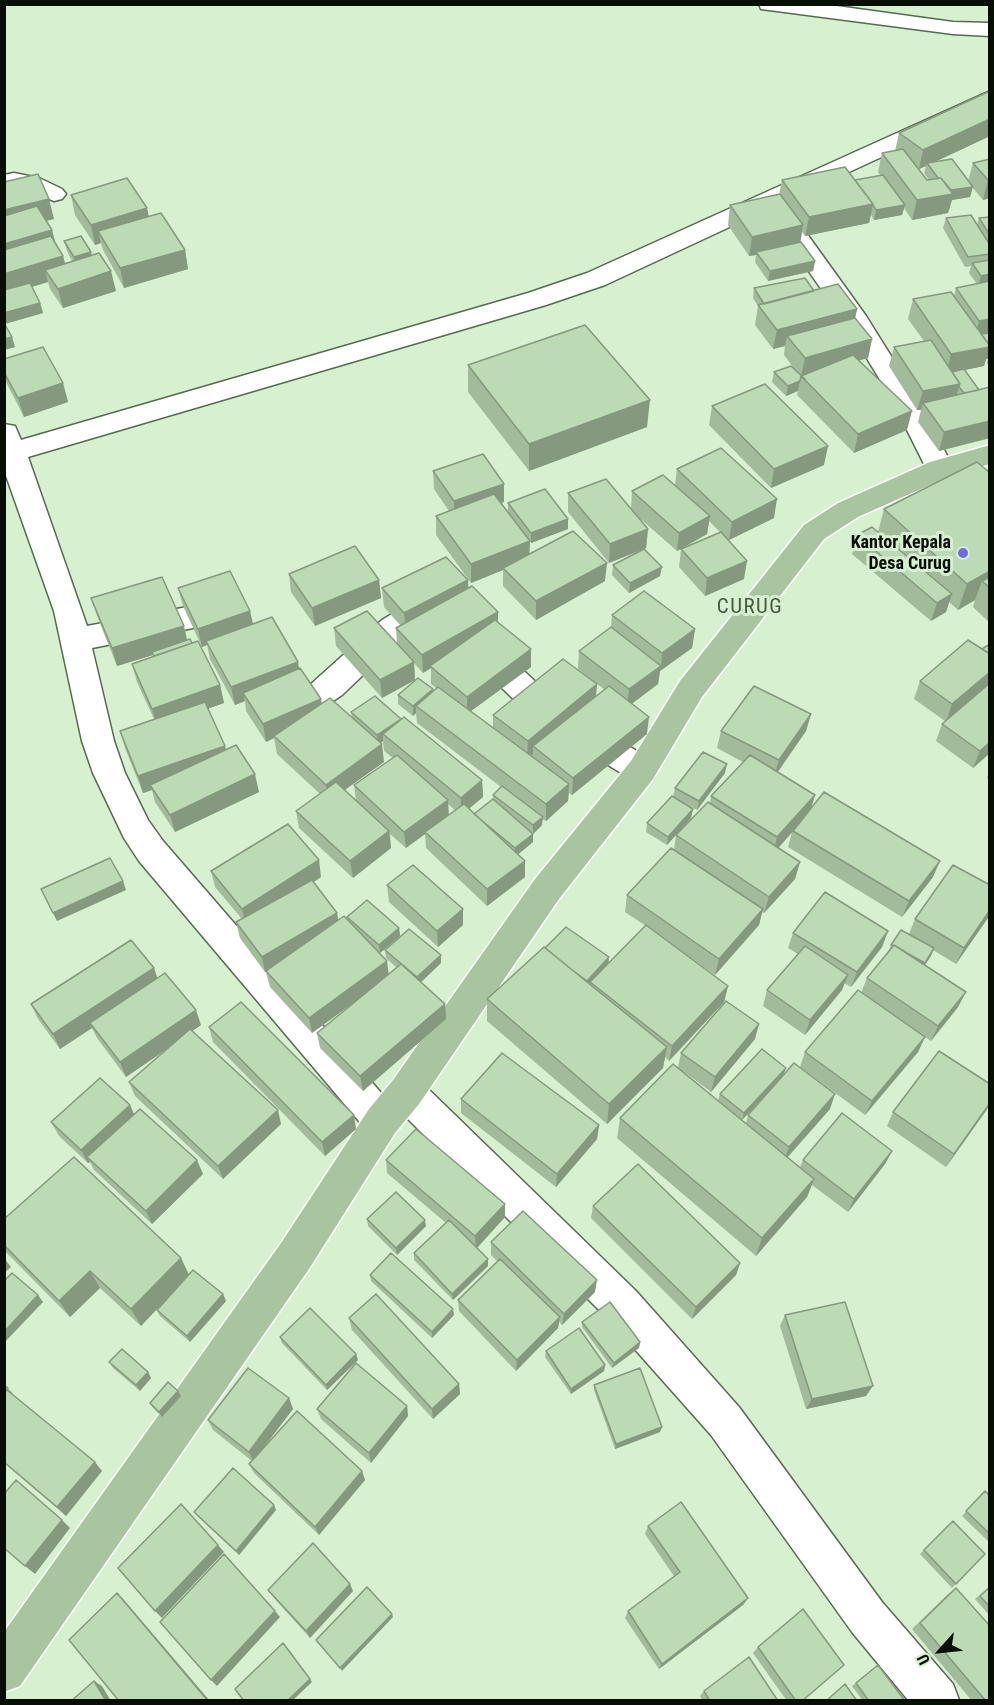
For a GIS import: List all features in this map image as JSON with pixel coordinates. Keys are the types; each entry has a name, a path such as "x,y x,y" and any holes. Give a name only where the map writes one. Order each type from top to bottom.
{"main road":[{"path":"4,1670 295,1256 394,1106 547,889 642,770 691,689 814,532 848,510 940,470 990,454"}],"street":[{"path":"768,4 953,28 990,30"},
{"path":"937,1701 867,1617 725,1422 622,1305 394,1106 151,851 136,829 118,793 98,741 69,611 9,441 572,288 658,253 769,199 990,98"},
{"path":"4,183 14,180 31,183 54,194"},
{"path":"769,199 857,322 903,396 940,470"},
{"path":"74,640 203,615 221,619 235,627 291,696 303,699 319,695 332,687 393,628 420,611 431,609 444,612 547,712 642,770"}],"building":[{"path":"990,91 990,119 923,150 899,133"},
{"path":"903,149 927,180 941,178 953,194 917,200 882,153"},
{"path":"952,159 973,187 951,190 927,163"},
{"path":"990,159 990,180 988,180 973,163"},
{"path":"845,167 873,204 809,217 782,180"},
{"path":"38,174 49,199 4,210 4,182"},
{"path":"883,175 905,205 876,210 855,180"},
{"path":"127,178 147,208 91,225 71,195"},
{"path":"780,194 803,225 752,237 730,205"},
{"path":"37,206 52,230 4,244 4,216"},
{"path":"161,213 185,250 120,268 98,231"},
{"path":"971,215 990,245 990,254 968,257 946,218"},
{"path":"990,217 990,235 979,218"},
{"path":"51,236 63,256 4,274 4,250"},
{"path":"81,236 91,252 74,257 64,241"},
{"path":"801,242 815,261 770,271 756,252"},
{"path":"99,253 111,271 58,289 45,270"},
{"path":"990,260 990,274 981,276 972,263"},
{"path":"805,278 814,291 764,304 754,288"},
{"path":"990,281 990,319 979,321 956,288"},
{"path":"30,283 40,303 4,313 4,290"},
{"path":"838,284 857,309 777,330 758,305"},
{"path":"951,292 990,347 951,354 913,299"},
{"path":"855,318 872,339 805,358 787,336"},
{"path":"4,323 12,337 4,339"},
{"path":"585,325 650,400 529,444 468,365"},
{"path":"990,333 990,346 981,334"},
{"path":"931,340 960,384 923,391 894,347"},
{"path":"43,347 63,383 18,398 4,372 4,359"},
{"path":"853,355 912,411 858,434 801,376"},
{"path":"791,366 805,379 801,376 800,381 788,386 774,372"},
{"path":"964,369 979,390 964,393 959,387 960,384 952,372"},
{"path":"765,384 828,446 774,469 712,406"},
{"path":"990,387 990,421 944,432 923,403"},
{"path":"721,448 777,499 732,522 677,469"},
{"path":"483,454 504,484 454,501 433,471"},
{"path":"977,462 990,473 990,571 967,584 884,509"},
{"path":"663,475 710,516 679,533 632,491"},
{"path":"606,479 648,529 610,544 568,493"},
{"path":"545,489 568,519 531,533 508,503"},
{"path":"494,494 530,541 471,564 436,516"},
{"path":"872,527 952,594 937,603 857,535"},
{"path":"573,531 607,563 536,601 503,568"},
{"path":"721,532 747,561 707,578 681,549"},
{"path":"355,546 379,580 312,608 289,574"},
{"path":"644,549 662,567 630,583 613,565"},
{"path":"446,557 468,580 404,613 382,588"},
{"path":"230,571 250,611 198,629 178,588"},
{"path":"162,577 184,626 112,648 91,598"},
{"path":"990,577 990,588 982,581"},
{"path":"472,586 498,612 422,655 396,628"},
{"path":"644,591 695,629 662,653 612,615"},
{"path":"367,611 414,662 380,680 334,628"},
{"path":"272,617 298,662 231,687 206,641"},
{"path":"495,620 531,649 467,697 430,666"},
{"path":"611,627 661,666 629,689 579,651"},
{"path":"190,639 192,643 154,656 152,652"},
{"path":"968,640 990,654 990,672 952,704 920,681"},
{"path":"198,641 220,685 152,709 132,664"},
{"path":"990,644 990,654 982,649"},
{"path":"563,659 597,684 528,741 493,715"},
{"path":"300,668 321,699 263,724 243,693"},
{"path":"418,678 433,689 413,706 398,695"},
{"path":"990,683 990,742 980,751 942,724"},
{"path":"609,686 649,717 573,778 533,746"},
{"path":"754,686 811,714 779,760 721,731"},
{"path":"438,687 569,784 546,804 416,706"},
{"path":"375,696 401,719 377,735 351,712"},
{"path":"330,698 382,744 326,785 274,736"},
{"path":"205,702 225,746 138,776 120,731"},
{"path":"404,717 482,780 461,798 383,734"},
{"path":"236,745 255,774 170,815 150,785"},
{"path":"703,752 727,764 699,801 675,788"},
{"path":"397,755 448,800 404,832 354,785"},
{"path":"750,755 815,795 777,837 711,796"},
{"path":"336,782 389,831 350,861 296,811"},
{"path":"502,786 543,817 533,825 493,795"},
{"path":"824,792 940,861 909,901 793,831"},
{"path":"672,796 693,809 668,837 647,823"},
{"path":"493,799 533,834 515,848 474,814"},
{"path":"708,802 800,862 769,897 676,835"},
{"path":"464,804 525,861 487,889 425,832"},
{"path":"288,824 319,860 242,909 211,871"},
{"path":"671,848 763,909 719,959 627,895"},
{"path":"110,858 123,881 53,913 41,889"},
{"path":"413,865 463,909 437,931 387,885"},
{"path":"953,865 990,885 990,910 964,948 915,919"},
{"path":"312,880 337,913 262,957 236,922"},
{"path":"825,892 888,931 857,972 793,933"},
{"path":"367,900 399,928 379,945 347,917"},
{"path":"344,916 387,961 309,1018 266,971"},
{"path":"646,925 728,986 672,1046 590,982"},
{"path":"566,927 609,957 587,981 545,948"},
{"path":"409,929 441,955 417,977 385,950"},
{"path":"901,930 934,948 925,963 891,945"},
{"path":"131,940 154,968 53,1034 31,1004"},
{"path":"894,945 966,992 938,1026 867,978"},
{"path":"805,946 848,975 810,1020 767,990"},
{"path":"544,947 667,1047 609,1104 487,999"},
{"path":"401,964 445,1004 360,1076 317,1033"},
{"path":"165,973 196,1010 120,1062 90,1023"},
{"path":"858,990 925,1037 872,1101 805,1052"},
{"path":"726,1001 759,1024 715,1077 681,1053"},
{"path":"241,1002 354,1115 322,1142 209,1027"},
{"path":"190,1029 278,1110 218,1166 129,1082"},
{"path":"762,1049 786,1068 744,1113 720,1094"},
{"path":"939,1051 990,1084 990,1103 954,1154 893,1112"},
{"path":"502,1053 599,1125 557,1174 461,1099"},
{"path":"794,1063 835,1094 789,1147 748,1115"},
{"path":"673,1064 814,1179 762,1238 620,1118"},
{"path":"100,1078 130,1105 81,1150 51,1122"},
{"path":"140,1109 197,1160 146,1211 87,1157"},
{"path":"842,1113 892,1151 854,1199 803,1160"},
{"path":"416,1129 505,1204 475,1236 386,1160"},
{"path":"74,1157 181,1258 131,1309 90,1271 59,1301 4,1245 4,1219"},
{"path":"638,1164 740,1263 696,1307 593,1206"},
{"path":"396,1192 425,1220 396,1248 367,1219"},
{"path":"523,1211 597,1280 564,1314 491,1242"},
{"path":"449,1220 488,1259 452,1294 414,1253"},
{"path":"391,1253 453,1309 432,1332 370,1275"},
{"path":"500,1259 560,1317 517,1360 458,1300"},
{"path":"193,1270 223,1294 187,1336 157,1310"},
{"path":"12,1273 38,1295 4,1332 4,1281"},
{"path":"376,1294 459,1384 432,1409 349,1318"},
{"path":"610,1302 640,1342 614,1363 582,1322"},
{"path":"845,1302 873,1386 812,1399 785,1315"},
{"path":"310,1308 356,1354 326,1385 280,1337"},
{"path":"579,1328 605,1365 571,1389 546,1351"},
{"path":"122,1349 148,1372 136,1385 109,1362"},
{"path":"356,1363 407,1406 369,1453 317,1409"},
{"path":"248,1368 289,1398 249,1452 208,1420"},
{"path":"640,1368 662,1427 616,1444 594,1385"},
{"path":"168,1382 178,1391 159,1412 150,1403"},
{"path":"7,1390 95,1462 57,1507 4,1462 4,1393"},
{"path":"297,1411 362,1471 315,1527 249,1464"},
{"path":"233,1468 274,1505 236,1551 194,1512"},
{"path":"16,1480 62,1520 25,1566 4,1548 4,1494"},
{"path":"985,1491 990,1496 990,1534 966,1511"},
{"path":"681,1502 748,1598 662,1664 628,1611 680,1572 648,1526"},
{"path":"181,1504 218,1545 155,1611 118,1568"},
{"path":"953,1521 985,1554 956,1584 924,1550"},
{"path":"313,1543 350,1584 306,1631 268,1590"},
{"path":"224,1554 275,1611 211,1680 160,1622"},
{"path":"367,1587 392,1614 340,1668 316,1640"},
{"path":"990,1587 990,1607 980,1596"},
{"path":"956,1588 990,1626 990,1701 986,1701 920,1623"},
{"path":"117,1593 208,1701 119,1701 69,1640"},
{"path":"803,1609 844,1665 802,1701 796,1701 758,1647"},
{"path":"283,1643 310,1679 287,1701 244,1701 235,1689"},
{"path":"749,1657 778,1701 710,1701 704,1691"},
{"path":"878,1665 905,1701 869,1701 856,1683"},
{"path":"94,1681 106,1701 71,1701"},
{"path":"845,1684 857,1701 826,1701"}],"place":[{"name":"Kantor Kepala Desa Curug","path":"963,553"}],"district":[{"name":"CURUG","path":"750,608"}]}
